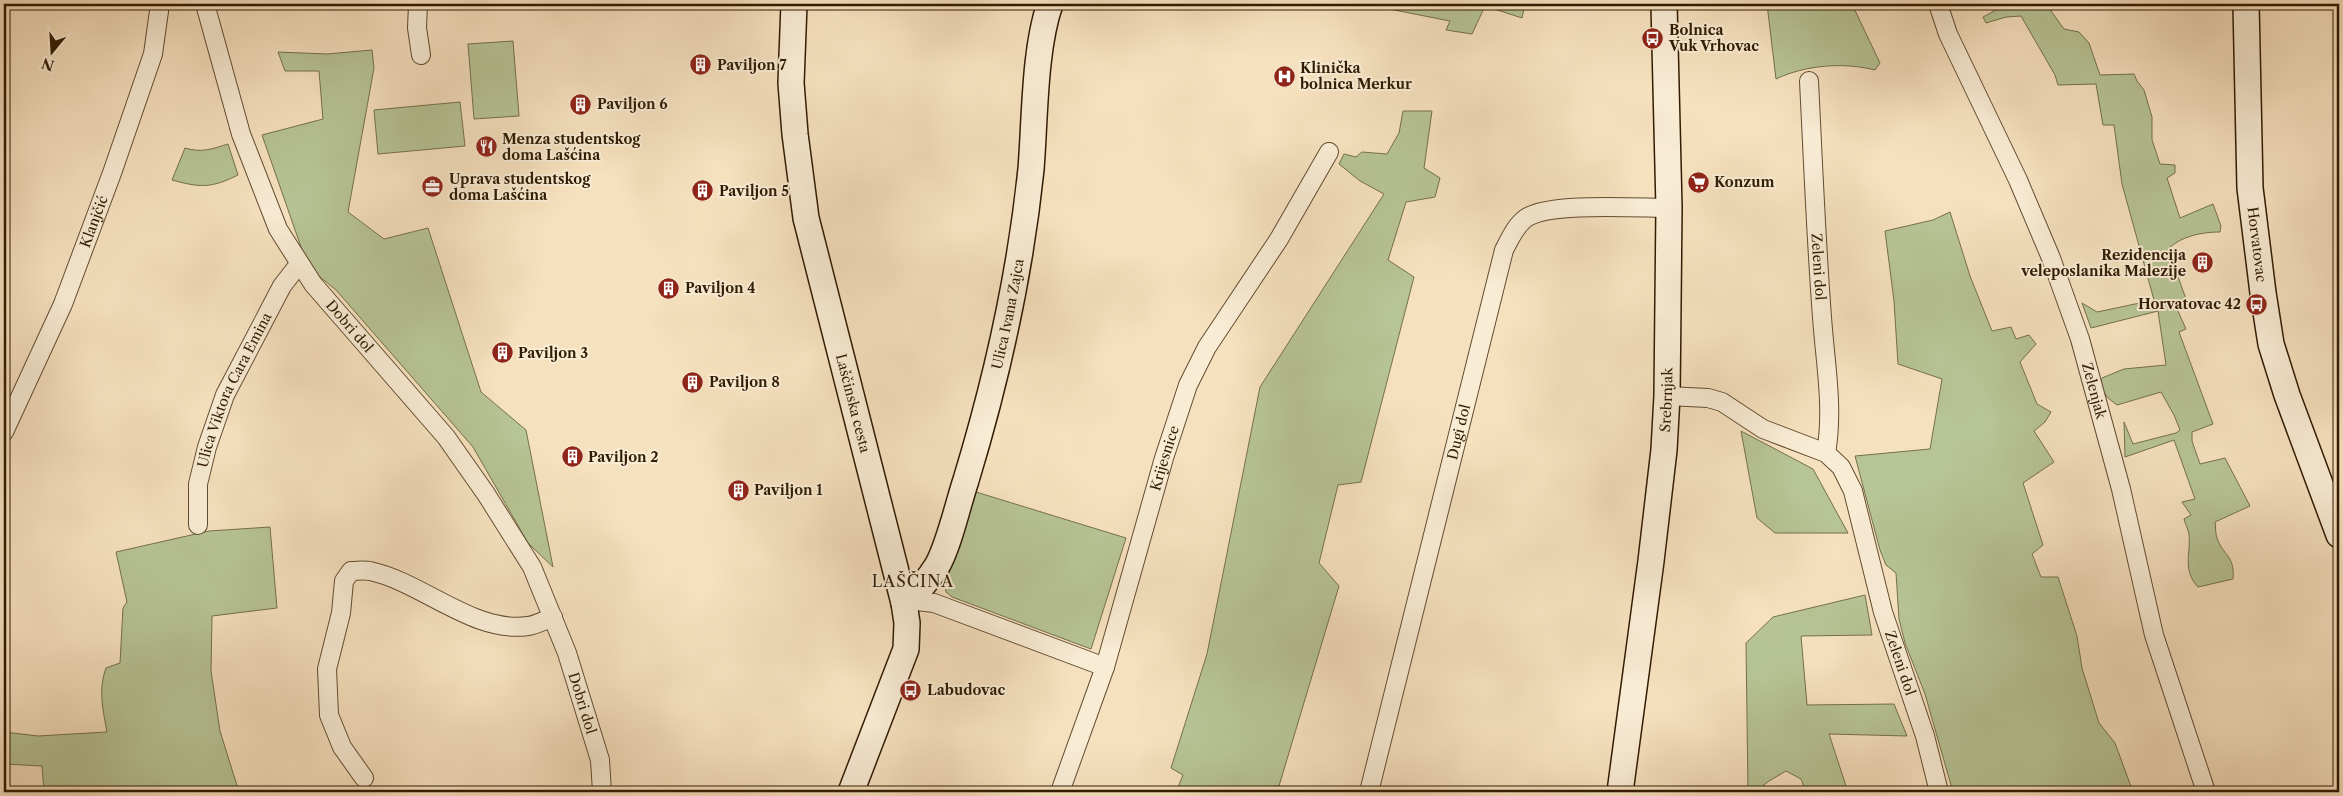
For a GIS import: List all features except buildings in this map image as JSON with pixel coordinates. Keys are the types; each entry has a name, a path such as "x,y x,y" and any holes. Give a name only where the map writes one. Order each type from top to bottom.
{"main road":[{"name":"Laščinska cesta","path":"794,4 791,83 795,134 806,218 908,623 906,648 851,792"},
{"name":"Ulica Ivana Zajca","path":"904,603 926,583 938,564 957,508 995,380 1016,276 1030,175 1040,56 1050,4"},
{"name":"Srebrnjak","path":"1620,792 1664,450 1667,396 1669,208 1664,4"},
{"name":"Horvatovac","path":"2246,4 2250,188 2271,344 2287,395 2339,535"}],"street":[{"name":"Klanjčić","path":"4,432 63,304 112,173 151,61 157,34 160,4"},
{"name":"Dobri dol","path":"205,4 241,134 278,229 313,284 452,445 486,494 532,567 567,653 600,760 602,792"},
{"path":"418,4 416,28 421,55"},
{"name":"Zelenjak","path":"1938,4 1948,34 2018,180 2047,249 2080,339 2121,489 2154,635 2206,792"},
{"name":"Zeleni dol","path":"1809,81 1822,317 1830,411 1830,433 1826,453"},
{"name":"Krijesnice","path":"1060,792 1105,667 1161,467 1188,385 1207,347 1279,238 1329,152"},
{"name":"Dugi dol","path":"1369,792 1504,250 1516,228 1526,218 1546,210 1669,208"},
{"name":"Ulica Viktora Cara Emina","path":"198,525 198,484 207,447 225,396 282,286 299,264"},
{"name":"Zeleni dol","path":"1667,396 1708,398 1722,402 1762,429 1826,453 1841,467 1853,491 1883,612 1925,736 1939,792"},
{"path":"364,778 342,747 329,715 327,669 341,613 344,581 351,571 370,571 417,589 477,618 503,625 528,626 553,617"},
{"path":"904,603 917,601 934,603 1105,667"}],"green space":[{"path":"1378,4 1525,4 1522,18 1485,6 1472,34 1446,30 1450,21 1379,7"},
{"path":"1767,4 1852,4 1880,63 1875,70 1851,66 1825,66 1787,74 1776,79"},
{"path":"2007,4 2054,4 2051,11 2064,29 2079,32 2089,43 2100,75 2134,74 2144,90 2152,117 2152,140 2160,164 2175,165 2175,173 2167,178 2180,218 2213,204 2221,226 2220,232 2185,238 2168,249 2186,299 2177,309 2186,329 2179,332 2213,424 2192,432 2192,441 2200,464 2225,458 2250,506 2215,522 2219,544 2232,565 2233,579 2198,587 2190,574 2188,562 2189,534 2184,519 2191,515 2182,502 2195,499 2174,440 2125,457 2124,422 2133,444 2176,433 2180,430 2161,392 2117,405 2108,398 2099,385 2102,378 2124,369 2166,365 2158,311 2091,328 2082,303 2097,312 2154,300 2122,184 2114,125 2103,125 2096,84 2058,85 2055,75 2021,16 2006,17 1986,23 1983,17"},
{"path":"513,41 519,116 474,119 468,44"},
{"path":"372,50 374,68 348,212 384,239 428,228 481,392 526,430 553,567 528,543 473,447 336,290 308,267 262,135 323,119 319,71 285,71 278,52 327,54"},
{"path":"460,102 465,146 378,154 374,110"},
{"path":"1403,111 1432,111 1424,168 1440,178 1435,197 1406,202 1388,260 1414,277 1361,482 1338,485 1319,563 1339,586 1279,786 1237,788 1235,792 1176,792 1183,775 1171,768 1207,654 1260,387 1384,194 1360,181 1339,164 1344,154 1356,157 1362,152 1387,154 1399,133"},
{"path":"228,144 238,175 221,182 206,185 172,180 185,148 212,149"},
{"path":"1950,212 1970,276 1992,331 2011,327 2016,339 2029,335 2036,344 2020,362 2037,404 2051,412 2045,422 2034,431 2054,462 2023,483 2043,545 2032,554 2041,577 2058,577 2077,636 2082,668 2099,723 2115,743 2133,792 1953,792 1925,694 1905,643 1899,619 1896,573 1886,565 1880,550 1855,456 1930,449 1942,379 1898,364 1894,301 1885,231 1933,220"},
{"path":"1741,431 1813,469 1848,533 1775,533 1757,518"},
{"path":"976,492 1126,538 1091,649 952,597 946,592 945,585"},
{"path":"270,527 277,608 212,616 211,671 220,731 239,792 44,792 42,766 4,764 4,732 38,736 107,732 102,700 102,684 106,668 120,663 123,608 127,602 116,552 209,531"},
{"path":"1865,595 1872,635 1801,636 1807,705 1894,704 1907,736 1829,734 1848,792 1806,792 1801,779 1786,771 1755,792 1748,792 1746,643 1773,617"}],"place":[{"name":"Bolnica Vuk Vrhovac","path":"1653,38"},
{"name":"Paviljon 7","path":"701,65"},
{"name":"Klinička bolnica Merkur","path":"1284,76"},
{"name":"Paviljon 6","path":"581,104"},
{"name":"Menza studentskog doma Lašćina","path":"486,147"},
{"name":"Konzum","path":"1698,182"},
{"name":"Uprava studentskog doma Lašćina","path":"433,187"},
{"name":"Paviljon 5","path":"703,191"},
{"name":"Rezidencija veleposlanika Malezije","path":"2202,263"},
{"name":"Paviljon 4","path":"669,288"},
{"name":"Horvatovac 42","path":"2257,304"},
{"name":"Paviljon 3","path":"502,353"},
{"name":"Paviljon 8","path":"693,382"},
{"name":"Paviljon 2","path":"572,457"},
{"name":"Paviljon 1","path":"738,490"},
{"name":"Labudovac","path":"911,690"}],"district":[{"name":"LAŠČINA","path":"913,581"}]}
